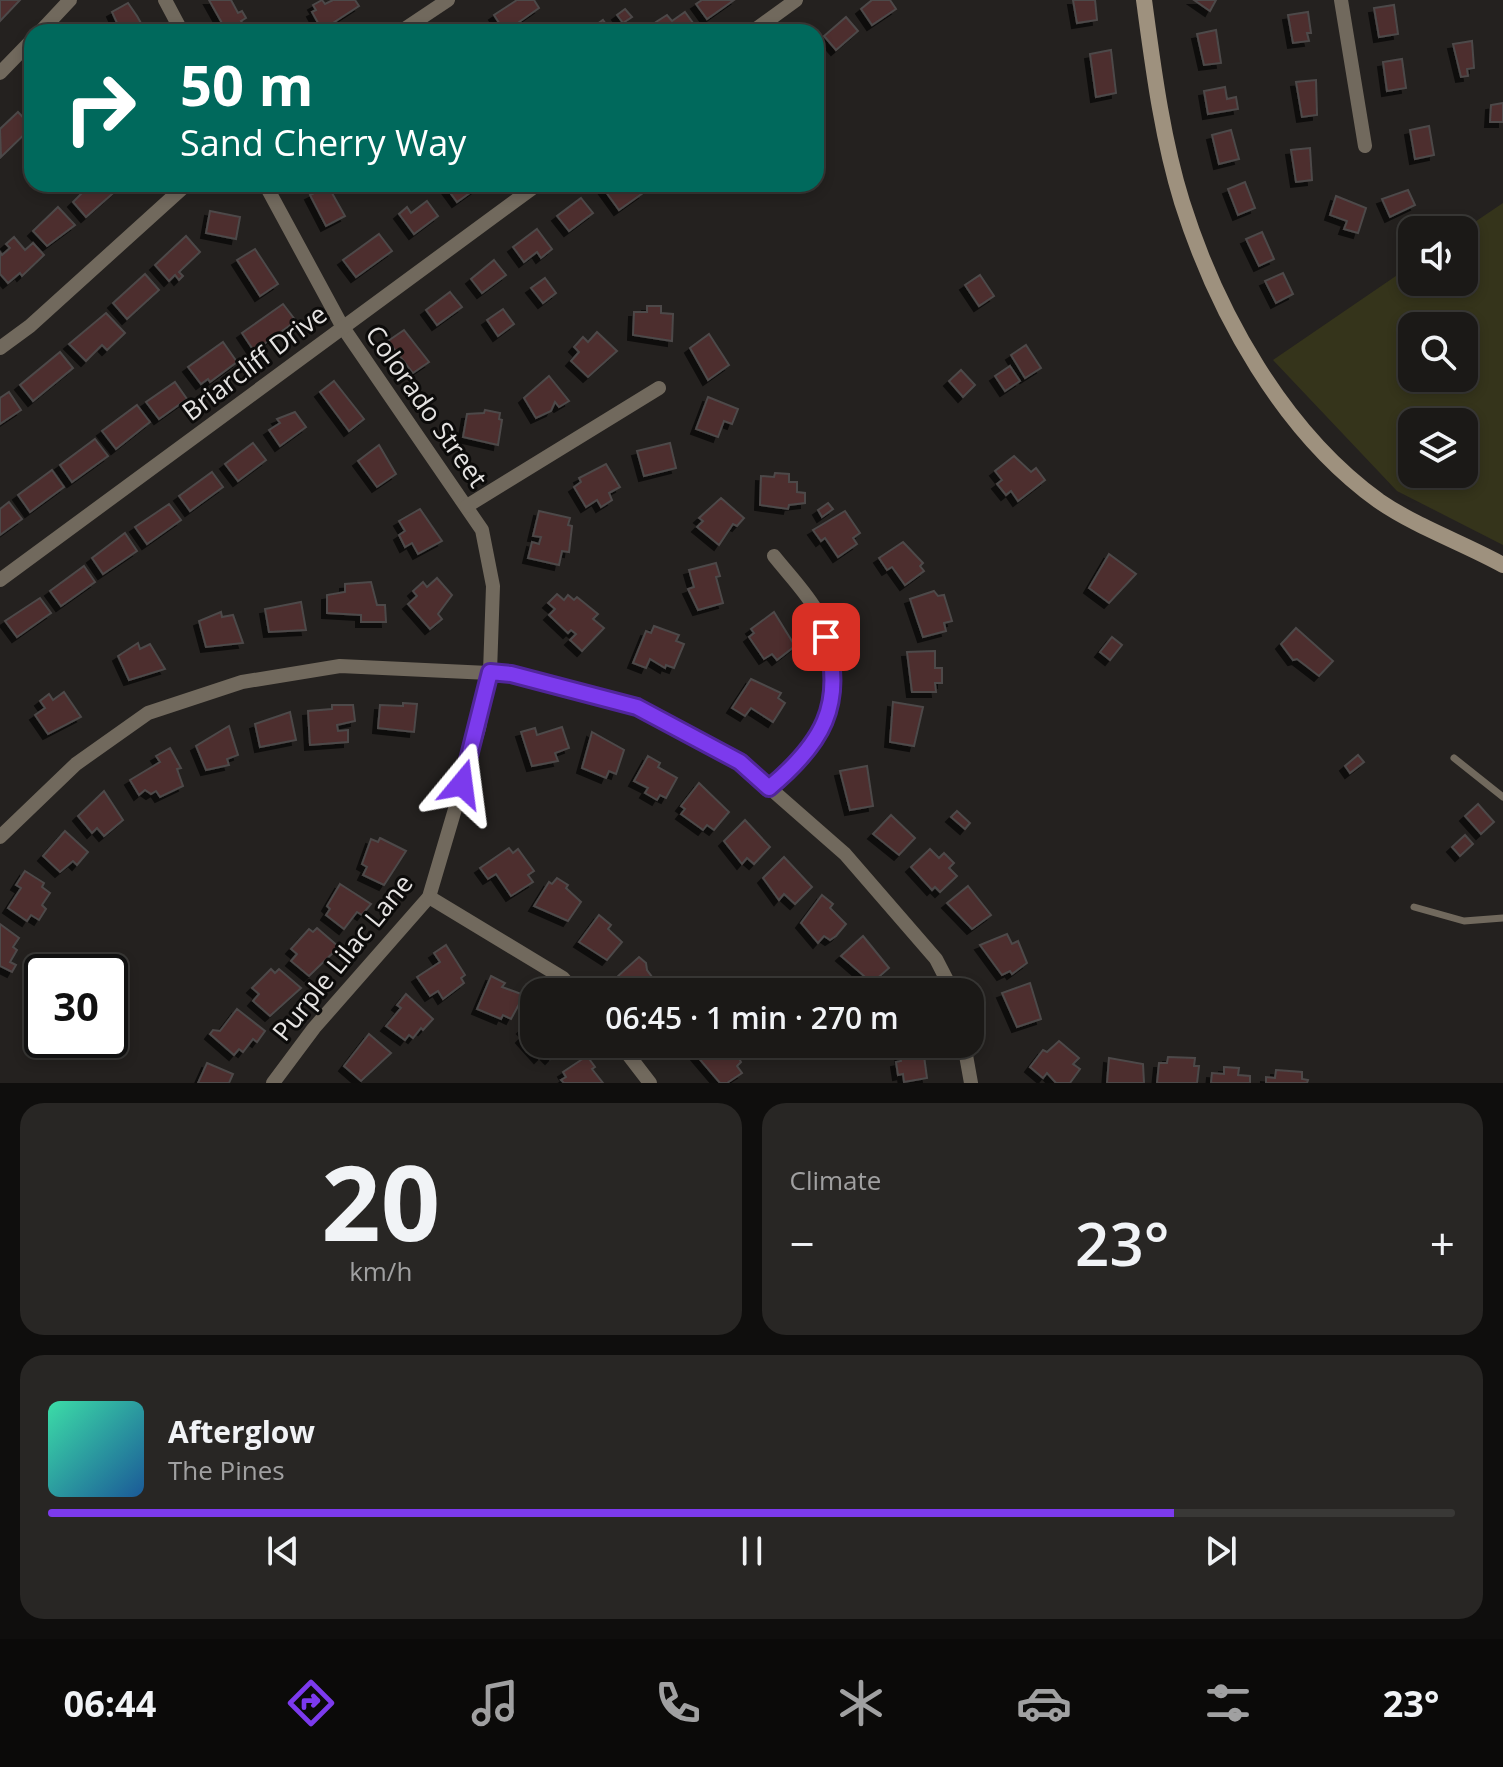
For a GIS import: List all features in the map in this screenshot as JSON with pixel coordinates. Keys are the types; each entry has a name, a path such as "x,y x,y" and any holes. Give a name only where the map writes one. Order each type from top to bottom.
{"main road":[{"path":"1144,0 1182,201 1226,312 1262,372 1311,437 1371,495 1397,512 1503,565"}],"street":[{"path":"48,24 70,0"},
{"path":"165,0 178,24"},
{"path":"412,24 448,0"},
{"path":"763,24 796,0"},
{"path":"1341,0 1365,146"},
{"path":"0,73 24,48"},
{"path":"0,348 30,326 178,192"},
{"name":"Colorado Street","path":"269,192 342,326 482,530 493,586 490,672"},
{"name":"Briarcliff Drive","path":"0,580 527,192"},
{"path":"467,506 659,388"},
{"path":"769,788 799,763 826,723 833,695 832,658 820,615 774,556"},
{"path":"0,837 76,764 148,713 242,682 340,666 511,674 637,707 740,762 845,854 936,959 946,978"},
{"name":"Purple Lilac Lane","path":"273,1083 314,1028 429,897 479,728 490,672"},
{"path":"429,897 563,978"},
{"path":"631,1058 650,1083"},
{"path":"967,1058 971,1083"}],"lane":[{"path":"1454,758 1503,797"},
{"path":"1414,907 1464,921 1503,918"}],"shaded area":[{"path":"1503,203 1503,545 1397,491 1273,360 1398,275 1398,296 1478,296 1478,220"}],"building":[{"path":"0,0 20,0 0,21"},
{"path":"209,0 231,0 238,13 242,11 246,18 241,21 243,24 222,24"},
{"path":"322,0 325,4 333,0 355,0 359,6 331,24 319,24 312,12 316,10 313,5"},
{"path":"517,0 534,0 539,8 516,24 500,24 494,15"},
{"path":"702,0 734,0 707,19 696,4"},
{"path":"872,0 890,0 896,9 872,25 861,9"},
{"path":"1073,0 1095,0 1097,20 1077,23"},
{"path":"1194,0 1216,0 1210,11"},
{"path":"128,3 142,24 118,24 112,12"},
{"path":"1394,5 1398,34 1379,37 1374,8"},
{"path":"625,9 632,17 623,23 617,15"},
{"path":"685,12 694,24 656,22 667,15 672,21"},
{"path":"1308,12 1309,41 1293,43 1288,15"},
{"path":"846,17 858,31 836,50 824,36"},
{"path":"1216,30 1221,63 1204,65 1197,34"},
{"path":"1472,41 1474,68 1467,69 1468,76 1461,77 1453,44"},
{"path":"1111,50 1116,93 1096,97 1090,54"},
{"path":"1402,59 1406,88 1387,91 1383,62"},
{"path":"1316,80 1317,115 1302,117 1296,82"},
{"path":"1225,87 1227,99 1236,97 1238,109 1208,114 1204,91"},
{"path":"1503,103 1503,122 1490,122 1491,105"},
{"path":"18,112 24,118 24,135 1,157 0,129"},
{"path":"1429,126 1434,155 1415,159 1410,130"},
{"path":"1231,130 1239,159 1219,164 1212,135"},
{"path":"1310,148 1312,180 1296,182 1291,150"},
{"path":"1245,182 1255,208 1238,215 1228,189"},
{"path":"1408,190 1415,205 1390,217 1382,199"},
{"path":"83,192 114,192 86,217 73,202"},
{"path":"331,192 345,216 326,226 310,195"},
{"path":"450,192 471,192 457,202"},
{"path":"606,192 642,192 643,193 619,210"},
{"path":"1336,196 1366,208 1358,233 1344,229 1347,221 1330,215"},
{"path":"581,198 593,213 569,231 557,216"},
{"path":"427,201 438,216 414,234 399,214 407,207 411,213"},
{"path":"58,207 75,225 47,246 33,231"},
{"path":"210,211 240,217 236,239 206,233"},
{"path":"537,229 552,249 541,258 537,252 524,262 513,247"},
{"path":"1262,232 1274,259 1259,266 1246,239"},
{"path":"379,234 392,251 356,277 343,260"},
{"path":"186,236 200,252 179,272 183,276 179,280 175,275 169,281 155,265"},
{"path":"14,237 25,250 33,243 44,255 22,276 20,273 8,283 0,274 0,252 2,255 10,248 6,244"},
{"path":"255,249 278,284 260,296 237,260"},
{"path":"494,260 506,275 482,293 471,279"},
{"path":"1283,273 1293,294 1276,303 1265,281"},
{"path":"145,274 159,290 127,319 113,303"},
{"path":"980,275 994,296 979,306 965,285"},
{"path":"545,278 556,293 543,303 531,288"},
{"path":"450,292 462,307 437,325 426,310"},
{"path":"283,304 296,321 254,351 242,333"},
{"path":"647,306 661,306 661,313 673,314 672,341 633,335 634,312 647,312"},
{"path":"503,309 514,324 498,336 487,320"},
{"path":"106,313 125,333 107,350 102,345 86,361 69,344"},
{"path":"404,330 429,362 413,373 388,341"},
{"path":"597,332 617,351 588,377 571,361 579,352 574,347 583,337 588,342"},
{"path":"709,334 729,365 708,380 690,348"},
{"path":"223,342 237,362 210,382 208,379 201,384 188,367"},
{"path":"1026,345 1041,368 1025,378 1011,355"},
{"path":"60,352 73,368 33,401 20,385"},
{"path":"1010,366 1020,381 1005,391 995,376"},
{"path":"961,370 975,385 963,397 949,381"},
{"path":"549,376 569,401 559,407 555,402 551,411 536,418 524,398"},
{"path":"334,381 364,419 349,431 320,392"},
{"path":"175,382 187,399 159,419 146,402"},
{"path":"9,392 21,410 0,424 0,398"},
{"path":"708,397 738,409 732,424 724,421 718,437 696,429"},
{"path":"137,405 150,422 116,449 102,431"},
{"path":"485,410 500,413 499,419 502,420 498,445 463,437 467,414 484,413"},
{"path":"295,412 306,427 280,446 269,430 280,423 277,419"},
{"path":"95,439 108,456 72,482 60,465"},
{"path":"253,443 266,460 238,481 225,464"},
{"path":"670,443 676,468 644,476 637,451"},
{"path":"379,445 396,474 377,487 358,461"},
{"path":"1014,456 1031,472 1036,468 1045,480 1018,501 1011,491 1006,495 997,484 1002,480 995,471"},
{"path":"606,464 620,487 609,493 612,500 601,507 597,500 586,507 574,487 581,482 579,478"},
{"path":"52,470 64,487 30,512 18,495"},
{"path":"212,472 223,487 190,511 179,496"},
{"path":"775,473 789,474 789,482 797,482 797,492 805,493 805,503 789,505 788,509 760,505 761,476 774,477"},
{"path":"721,498 744,518 737,526 733,524 719,545 697,527 703,521 699,518"},
{"path":"9,502 22,519 0,535 0,509"},
{"path":"828,503 833,509 822,517 818,510"},
{"path":"169,504 181,520 147,544 135,527"},
{"path":"420,509 442,541 418,554 412,543 405,547 399,535 405,531 399,521"},
{"path":"539,511 570,518 569,552 562,551 559,565 528,558 532,542 539,544 541,537 533,536"},
{"path":"845,511 860,533 853,538 857,544 838,557 825,538 821,541 813,530"},
{"path":"125,533 137,551 103,574 92,558"},
{"path":"903,542 923,563 920,566 924,571 905,585 892,567 887,570 879,558"},
{"path":"1109,554 1136,574 1109,603 1089,588"},
{"path":"716,563 720,576 716,577 723,603 698,610 688,589 694,587 689,570"},
{"path":"84,566 95,582 61,606 50,591"},
{"path":"437,578 452,595 438,614 442,619 430,629 408,604 417,596 413,591 423,582 427,587"},
{"path":"371,582 377,605 385,605 386,622 361,622 361,615 327,613 327,595 345,592 345,584"},
{"path":"934,591 938,596 944,595 952,621 944,623 946,631 923,637 910,599"},
{"path":"557,594 564,600 568,595 574,600 577,597 598,614 593,619 604,628 582,651 570,640 576,634 571,630 568,633 549,615 555,609 548,603"},
{"path":"40,598 51,613 17,637 5,621"},
{"path":"301,602 306,630 269,632 265,609"},
{"path":"221,612 222,617 233,615 243,643 206,647 199,621"},
{"path":"774,612 795,646 777,660 772,654 764,659 749,637 754,633 751,629"},
{"path":"654,626 679,635 676,641 684,644 674,668 666,665 665,668 650,659 646,668 633,663 646,631 651,633"},
{"path":"1296,628 1333,661 1319,676 1297,659 1293,660 1281,644"},
{"path":"1112,637 1122,645 1110,660 1100,652"},
{"path":"138,643 140,649 150,644 165,669 129,680 118,656"},
{"path":"935,651 935,668 942,668 942,683 935,683 936,692 912,692 907,652"},
{"path":"751,679 781,693 778,698 785,703 773,722 751,708 745,716 732,708"},
{"path":"64,692 81,717 48,734 35,715 45,708 40,701 49,694 53,700"},
{"path":"893,702 923,707 914,746 890,742"},
{"path":"403,703 417,704 414,732 378,728 380,705 403,706"},
{"path":"332,705 353,705 355,721 337,725 338,731 348,730 348,742 310,745 308,711 332,709"},
{"path":"290,712 296,740 260,747 255,724"},
{"path":"229,726 238,755 227,759 229,765 206,770 196,746"},
{"path":"562,727 569,748 555,753 558,761 532,766 521,732 535,728 537,735"},
{"path":"592,732 624,750 616,774 609,771 606,778 582,768"},
{"path":"170,748 181,768 177,769 183,786 160,797 156,791 151,794 145,790 139,795 130,780 160,762 156,756"},
{"path":"1358,755 1364,762 1350,773 1345,766"},
{"path":"648,756 660,763 658,767 677,778 666,798 660,795 657,800 645,793 648,788 634,781"},
{"path":"867,766 873,806 850,810 840,771"},
{"path":"699,783 729,812 714,830 707,825 703,830 681,814 685,809 681,806"},
{"path":"104,791 123,820 104,836 97,828 92,833 78,816"},
{"path":"1478,804 1494,822 1481,834 1465,816"},
{"path":"957,811 970,823 965,829 951,817"},
{"path":"891,815 915,838 899,855 873,834"},
{"path":"745,820 770,847 754,864 747,858 742,864 724,841"},
{"path":"65,831 88,852 77,865 73,861 60,872 43,856"},
{"path":"1465,835 1473,844 1460,856 1452,847"},
{"path":"380,838 406,851 384,885 363,875 367,867 362,864 371,839 378,842"},
{"path":"509,848 513,853 518,849 534,871 528,875 533,882 511,896 496,874 488,879 480,868"},
{"path":"930,849 939,858 944,853 954,863 949,868 957,876 940,892 935,887 932,890 911,867"},
{"path":"784,857 812,887 795,904 784,894 779,900 763,878"},
{"path":"25,871 44,883 42,887 50,893 42,905 46,909 39,920 31,915 27,921 8,908 21,888 16,885"},
{"path":"557,878 568,885 566,888 581,902 568,921 534,906 549,882 552,884"},
{"path":"340,884 371,904 362,915 357,912 344,929 326,915 330,909 327,906"},
{"path":"968,886 991,915 972,929 947,903"},
{"path":"822,895 833,904 830,908 846,924 836,936 830,940 824,936 818,943 801,923"},
{"path":"599,915 611,925 608,929 622,942 607,960 579,942"},
{"path":"0,924 19,938 13,947 17,950 10,962 16,965 12,972 0,966"},
{"path":"317,928 339,947 309,976 291,961 297,954 291,949 309,929 313,932"},
{"path":"1007,934 1012,944 1018,941 1027,963 1012,974 1010,971 1002,975 980,945"},
{"path":"863,936 889,968 878,978 866,978 841,956"},
{"path":"446,945 465,975 461,978 464,983 443,999 438,991 430,996 417,977 440,962 434,953"},
{"path":"639,957 646,963 653,978 618,978"},
{"path":"271,969 275,973 279,969 301,988 270,1016 253,1001 259,994 252,988"},
{"path":"491,976 505,983 502,987 520,994 520,1002 511,1019 503,1015 501,1019 477,1009"},
{"path":"1030,983 1041,1019 1017,1027 1002,993"},
{"path":"406,994 433,1019 413,1038 409,1035 405,1040 386,1026 401,1008 397,1005"},
{"path":"237,1009 265,1031 257,1042 253,1039 243,1052 239,1049 234,1055 210,1034 213,1030 220,1031"},
{"path":"369,1034 391,1053 361,1081 344,1066"},
{"path":"1059,1041 1079,1058 1073,1064 1080,1069 1070,1083 1056,1083 1047,1073 1043,1078 1030,1067 1043,1050 1047,1052"},
{"path":"1168,1057 1195,1058 1194,1066 1199,1066 1197,1083 1157,1083 1159,1063 1167,1063"},
{"path":"588,1058 595,1067 592,1069 603,1083 564,1083 561,1080 566,1077 563,1072"},
{"path":"699,1058 739,1058 741,1062 737,1066 742,1073 727,1083 720,1083"},
{"path":"901,1058 924,1058 927,1078 904,1082 903,1074 898,1075 896,1062 901,1061"},
{"path":"1109,1058 1143,1064 1144,1083 1107,1083"},
{"path":"207,1063 233,1074 229,1083 198,1083"},
{"path":"1224,1067 1239,1068 1238,1075 1250,1076 1250,1083 1211,1083 1212,1073 1224,1074"},
{"path":"1276,1070 1302,1072 1302,1079 1308,1080 1307,1083 1266,1083 1266,1077 1275,1078"}],"route":[{"path":"462,784 479,728 490,672 511,674 637,707 740,762 769,788 799,763 826,723 833,695 832,658 826,637"}]}
